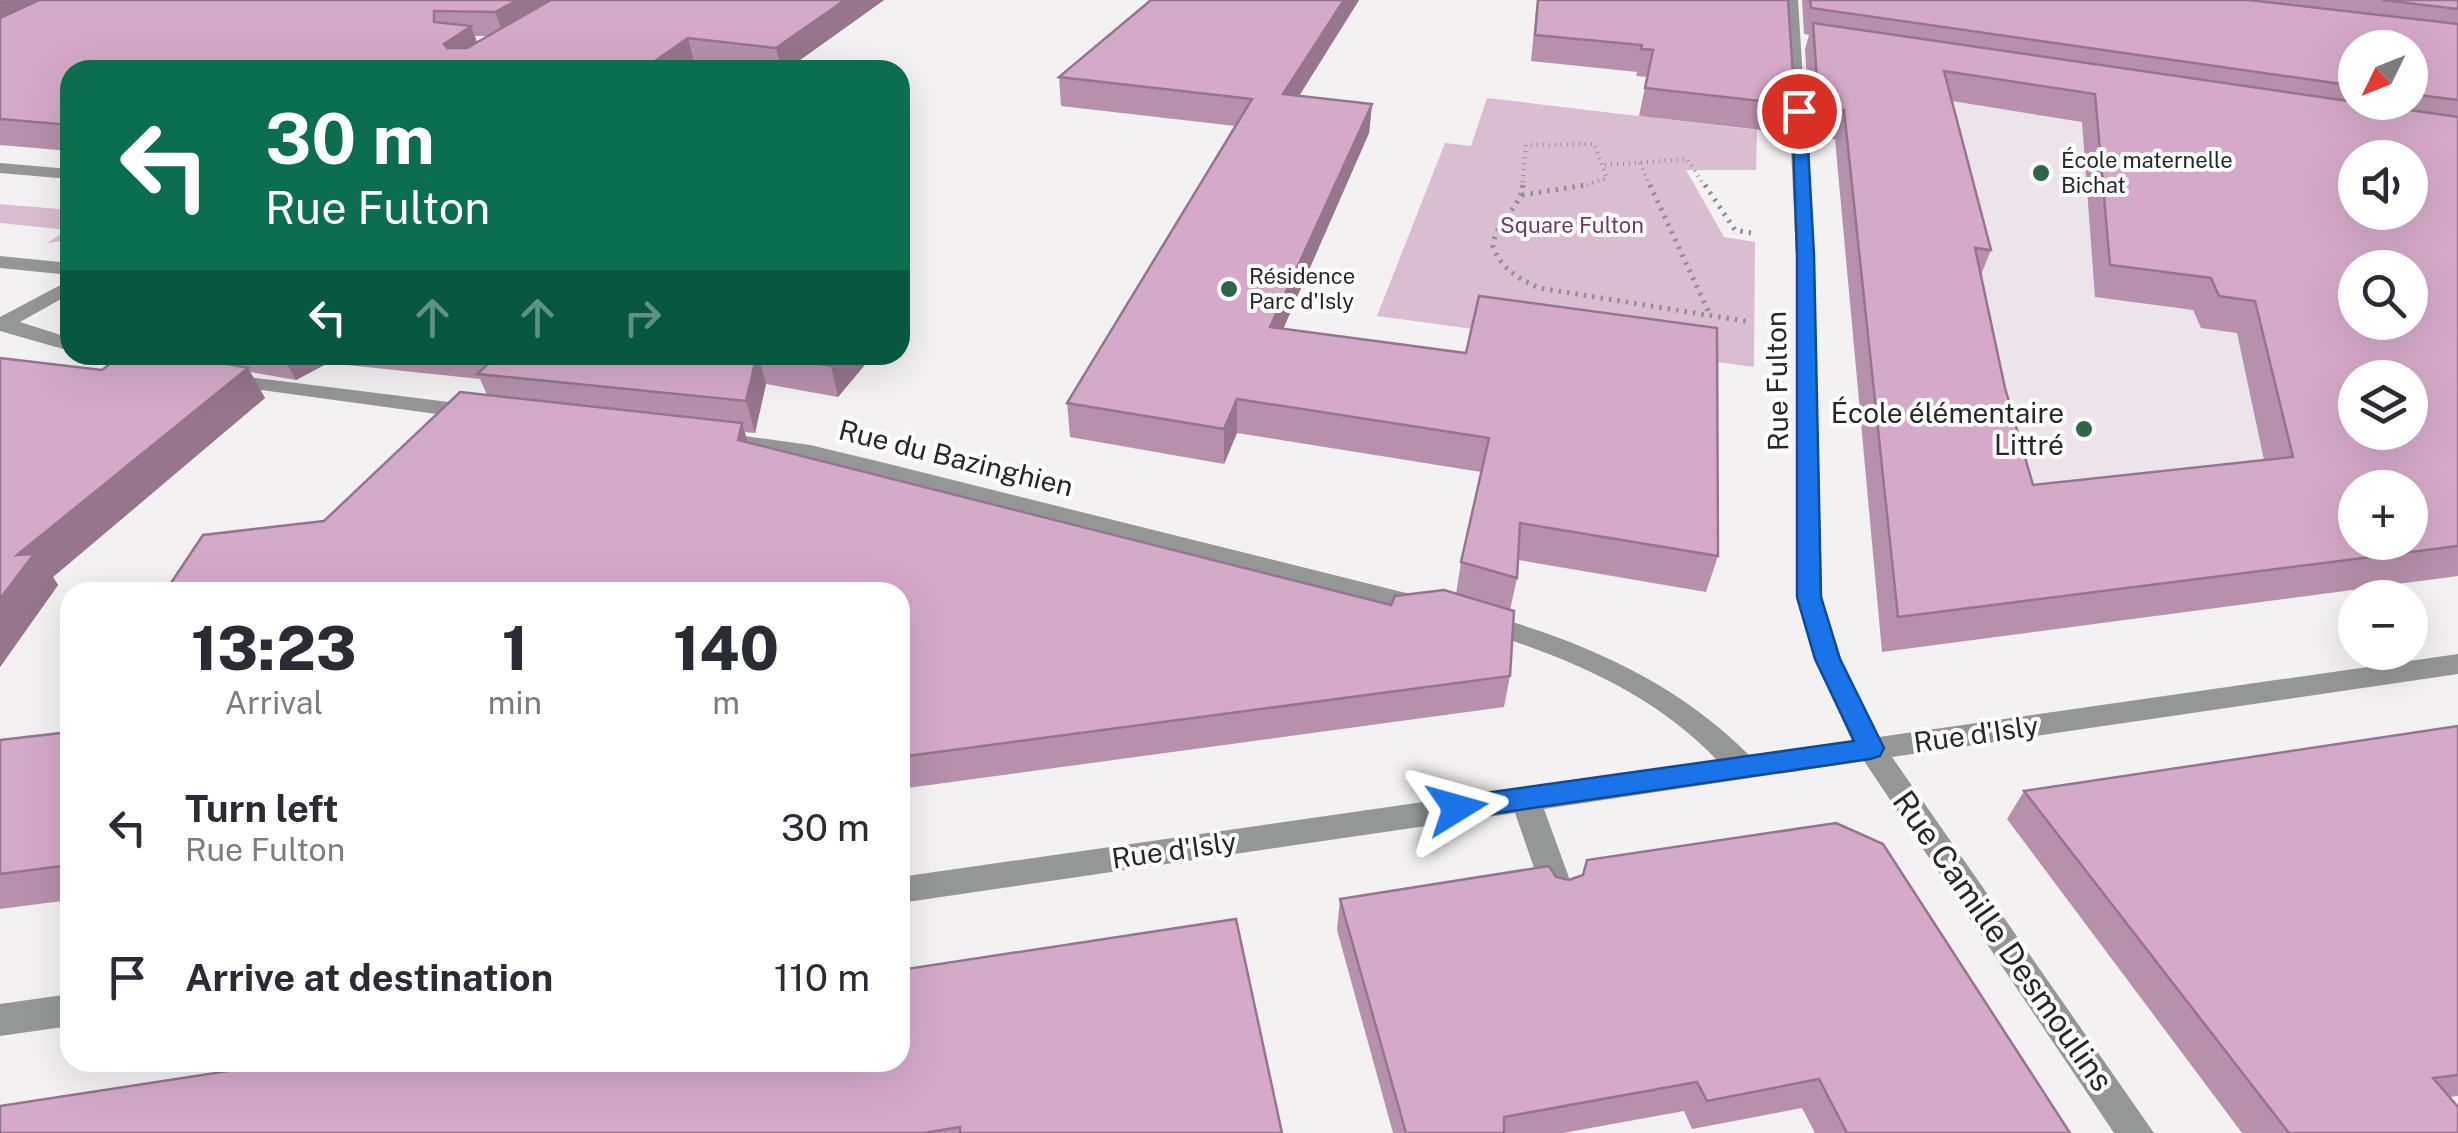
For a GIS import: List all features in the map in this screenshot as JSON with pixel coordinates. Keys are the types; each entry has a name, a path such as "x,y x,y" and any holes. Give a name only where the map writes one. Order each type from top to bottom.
{"street":[{"name":"Rue Fulton","path":"1792,0 1804,41 1809,597 1828,659 1870,748"},
{"path":"0,168 60,173"},
{"path":"0,262 60,268"},
{"path":"2,324 60,292"},
{"path":"2,324 60,342"},
{"path":"206,377 491,414"},
{"name":"Rue du Bazinghien","path":"686,436 764,444 881,469 1511,630 1608,665 1644,686 1717,739 1742,767"},
{"name":"Rue d'Isly","path":"910,889 2458,664"},
{"name":"Rue Camille Desmoulins","path":"1870,748 2136,1133"},
{"path":"1525,798 1559,894"},
{"path":"0,1020 60,1011"}],"path":[{"path":"1522,195 1600,183 1607,178 1605,165 1594,144 1526,145 1522,195 1497,228 1492,242 1498,260 1511,275 1539,288 1806,333"},
{"path":"1605,165 1686,160 1736,230 1764,234"},
{"path":"1640,163 1710,315"}],"shaded area":[{"name":"École élémentaire Littré","path":"1834,57 2232,118 2338,483 2338,546 1903,649"}],"green space":[{"name":"Square Fulton","path":"1487,98 1757,130 1756,170 1686,170 1724,237 1755,242 1754,367 1377,316 1445,143 1471,146"},
{"path":"0,204 60,209 60,229 0,223"}],"building":[{"path":"39,0 517,0 495,12 434,11 434,22 471,26 444,44 447,48 467,48 551,0 845,0 776,48 688,38 656,60 60,60 60,124 0,119 0,18"},
{"name":"Résidence Parc d'Isly","path":"1151,0 1344,0 1283,94 1372,104 1270,327 1466,353 1479,296 1717,328 1718,556 1520,523 1517,578 1461,562 1489,438 1237,399 1224,429 1067,403 1252,99 1059,77"},
{"path":"1538,0 1788,0 1795,105 1645,88 1653,50 1641,49 1642,45 1535,35"},
{"path":"1810,0 2248,0 2458,24 2458,100 2428,96 2428,30 2338,30 2338,84 1811,8"},
{"path":"2382,0 2458,0 2458,9"},
{"path":"1813,23 2338,100 2338,120 2428,120 2428,113 2458,117 2458,546 2428,550 2428,470 2338,470 2338,560 2348,560 1898,617 1844,110 1819,108","holes":["1944,71 2095,94 2110,265 2211,278 2219,296 2255,301 2293,457 2033,485 2005,388 1975,248 1991,250"]},
{"path":"0,358 102,370 108,365 248,368 17,555 34,554 0,599"},
{"path":"487,365 755,365 746,401 477,374"},
{"path":"460,392 742,423 738,440 1391,605 1395,596 1444,590 1514,611 1510,676 910,756 910,582 172,582 203,535 324,521"},
{"path":"2458,726 2458,1075 2433,1078 2458,1107 2458,1133 2289,1133 2024,791"},
{"path":"60,733 60,866 0,874 0,740"},
{"path":"1836,823 1883,844 2070,1133 1847,1133 1819,1079 1707,1101 1697,1082 1504,1117 1504,1133 1406,1133 1340,899 1549,866 1556,877 1569,880 1583,875 1587,860"},
{"path":"1236,919 1282,1133 960,1133 960,1127 924,1133 0,1133 0,1106 222,1072 910,1072 910,968"}],"place":[{"name":"École maternelle Bichat","path":"2041,173"},
{"name":"Résidence Parc d'Isly","path":"1229,289"},
{"name":"École élémentaire Littré","path":"2084,429"}],"route":[{"path":"1457,808 1870,748 1828,659 1809,597 1805,255 1799,111"}]}
